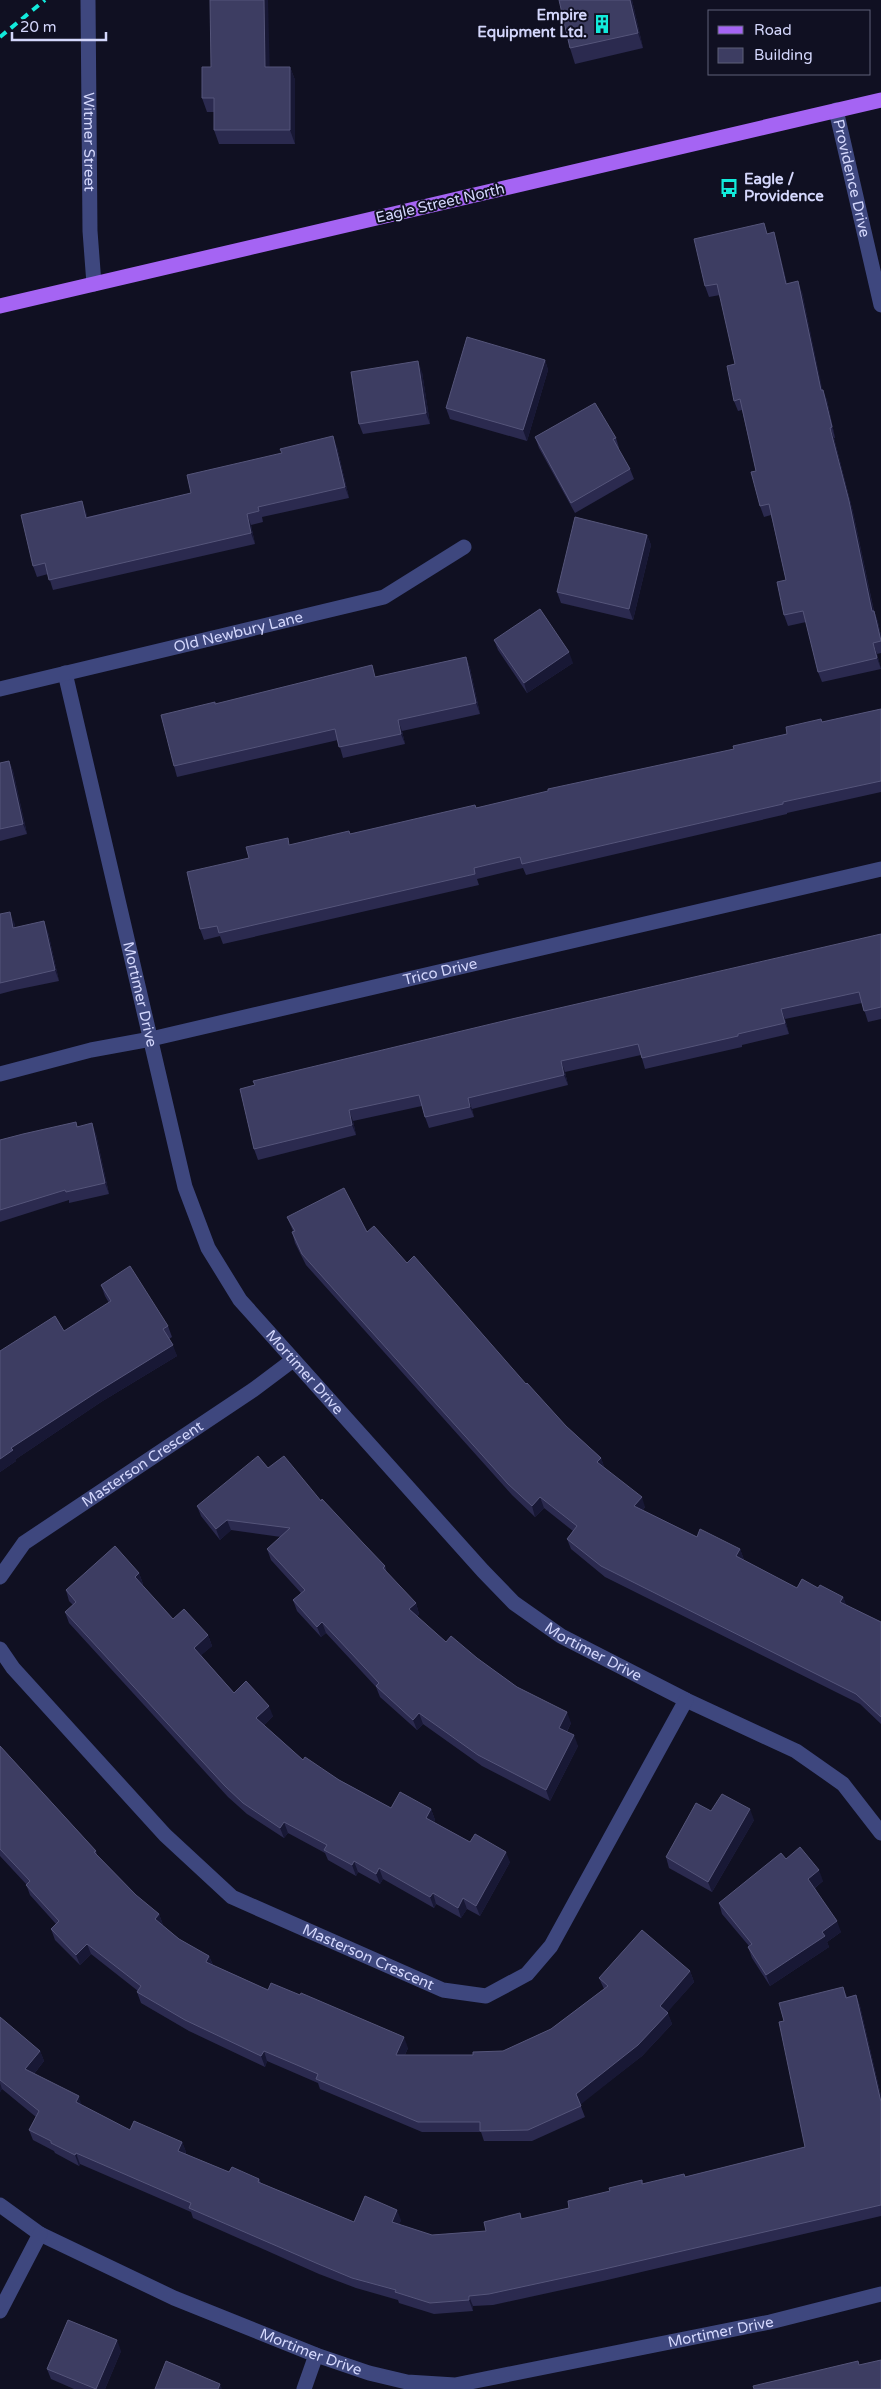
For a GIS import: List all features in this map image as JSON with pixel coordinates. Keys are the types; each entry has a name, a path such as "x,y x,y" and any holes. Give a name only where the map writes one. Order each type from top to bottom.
{"main road":[{"name":"Eagle Street North","path":"0,306 881,100"}],"street":[{"name":"Witmer Street","path":"88,0 90,231 94,284"},
{"name":"Providence Drive","path":"836,110 881,305"},
{"name":"Old Newbury Lane","path":"0,689 384,597 464,547"},
{"name":"Mortimer Drive","path":"65,673 185,1187 208,1248 240,1300 476,1564 514,1603 561,1636 686,1700 796,1751 844,1784 881,1833"},
{"name":"Trico Drive","path":"0,1074 91,1050 151,1039 881,869"},
{"name":"Masterson Crescent","path":"0,1577 24,1543 253,1390 293,1360"},
{"name":"Masterson Crescent","path":"0,1648 13,1668 164,1834 232,1897 443,1990 486,1996 528,1974 551,1946 686,1700"},
{"name":"Mortimer Drive","path":"0,2205 40,2234 174,2298 316,2355 369,2373 407,2382 455,2385 770,2322 881,2294"},
{"path":"0,2311 40,2234"},
{"path":"304,2389 316,2355"}],"building":[{"path":"210,0 264,0 265,67 290,67 290,130 214,130 214,98 202,98 202,67 211,67"},
{"name":"Empire Equipment Ltd.","path":"559,0 630,0 638,33 570,48"},
{"path":"764,223 767,234 774,232 786,284 798,281 821,390 823,390 832,427 830,428 849,501 872,611 874,611 881,641 873,643 877,658 818,672 803,611 784,615 777,582 786,580 769,504 760,506 751,472 756,471 740,399 734,401 727,366 735,364 717,284 705,286 694,239"},
{"path":"467,337 545,360 523,430 446,408"},
{"path":"418,361 426,413 359,424 351,372"},
{"path":"595,403 616,438 613,439 630,469 571,503 535,437"},
{"path":"333,436 345,487 258,507 259,511 247,514 251,533 49,580 45,563 33,566 21,515 82,501 86,518 191,493 187,475 282,453 280,449"},
{"path":"575,517 647,535 629,609 557,592"},
{"path":"540,609 569,652 524,683 494,640"},
{"path":"466,657 476,703 398,720 401,734 339,747 335,729 174,766 161,715 215,702 215,704 372,665 375,677"},
{"path":"881,709 881,781 783,802 783,804 522,864 520,857 474,868 475,874 219,933 217,926 200,929 187,872 249,858 246,847 288,838 289,845 349,831 350,834 475,805 476,808 548,791 548,789 734,749 733,746 787,734 786,727 821,719 822,722"},
{"path":"9,761 23,824 0,829 0,763"},
{"path":"10,912 13,928 44,921 55,970 0,983 0,914"},
{"path":"881,934 881,1007 864,1011 859,992 781,1009 785,1023 738,1034 738,1036 642,1058 638,1044 561,1061 564,1075 468,1098 470,1107 425,1117 419,1095 349,1110 352,1125 254,1149 240,1089 255,1085 253,1081"},
{"path":"76,1122 77,1127 92,1123 105,1183 66,1192 65,1190 0,1210 0,1140"},
{"path":"344,1188 367,1232 374,1226 407,1263 414,1256 526,1384 566,1426 601,1458 597,1462 642,1497 634,1506 697,1537 700,1529 740,1549 736,1556 797,1588 802,1579 818,1588 820,1585 843,1597 840,1602 881,1622 881,1717 856,1694 601,1566 567,1539 577,1526 540,1497 532,1506 508,1484 302,1254 292,1232 295,1231 287,1217"},
{"path":"130,1266 168,1326 163,1329 173,1345 11,1448 13,1450 0,1459 0,1351 55,1316 64,1331 111,1301 101,1285"},
{"path":"258,1456 268,1468 284,1456 321,1501 322,1499 385,1566 383,1568 416,1603 409,1609 446,1642 451,1636 477,1658 517,1687 567,1712 559,1728 574,1735 546,1790 478,1755 419,1713 413,1720 376,1686 379,1683 322,1622 317,1627 293,1600 305,1590 267,1549 290,1528 227,1520 216,1529 197,1506"},
{"path":"115,1546 139,1573 135,1577 173,1619 184,1609 208,1635 194,1648 234,1693 246,1681 269,1706 256,1718 303,1760 305,1757 339,1780 391,1808 400,1792 431,1809 426,1818 470,1842 475,1834 506,1852 476,1906 463,1898 458,1908 433,1893 430,1897 379,1868 376,1874 354,1861 352,1865 324,1850 327,1845 284,1822 280,1828 243,1803 225,1786 65,1612 76,1602 66,1590"},
{"path":"0,1746 96,1851 94,1852 136,1895 159,1914 155,1919 179,1939 209,1956 206,1962 268,1990 271,1983 300,1995 301,1993 404,2037 396,2055 473,2055 473,2052 503,2051 551,2029 608,1986 599,1978 642,1930 690,1971 660,2006 668,2013 638,2045 576,2094 581,2106 528,2130 480,2131 480,2122 418,2122 316,2079 318,2074 264,2051 261,2056 185,2020 137,1992 141,1986 87,1944 76,1955 51,1929 59,1921 26,1885 30,1881 0,1849"},
{"path":"722,1794 750,1809 708,1882 666,1857 696,1803 711,1811"},
{"path":"800,1847 819,1870 808,1879 837,1921 822,1932 825,1936 766,1975 748,1947 752,1944 719,1903 781,1853 786,1859"},
{"path":"843,1987 846,1998 856,1995 881,2102 881,2205 600,2270 489,2294 469,2296 469,2300 430,2303 395,2292 396,2290 352,2278 189,2208 191,2203 76,2153 75,2155 29,2130 39,2111 0,2080 0,2017 40,2051 25,2069 79,2096 76,2102 130,2130 134,2121 182,2142 178,2151 229,2172 232,2167 259,2179 258,2182 354,2222 365,2196 397,2210 392,2222 432,2235 486,2231 484,2222 520,2213 521,2219 569,2208 568,2201 610,2191 609,2188 642,2180 642,2184 684,2174 685,2177 805,2147 779,2022 784,2021 779,2003"},
{"path":"68,2320 117,2340 96,2389 47,2369"},
{"path":"881,2360 881,2389 754,2389 753,2386 858,2361 859,2365"},
{"path":"166,2361 220,2384 218,2389 155,2389"}],"railway":[{"path":"0,37 45,0"}],"place":[{"name":"Empire Equipment Ltd.","path":"602,24"},
{"name":"Eagle / Providence","path":"729,188"}]}
